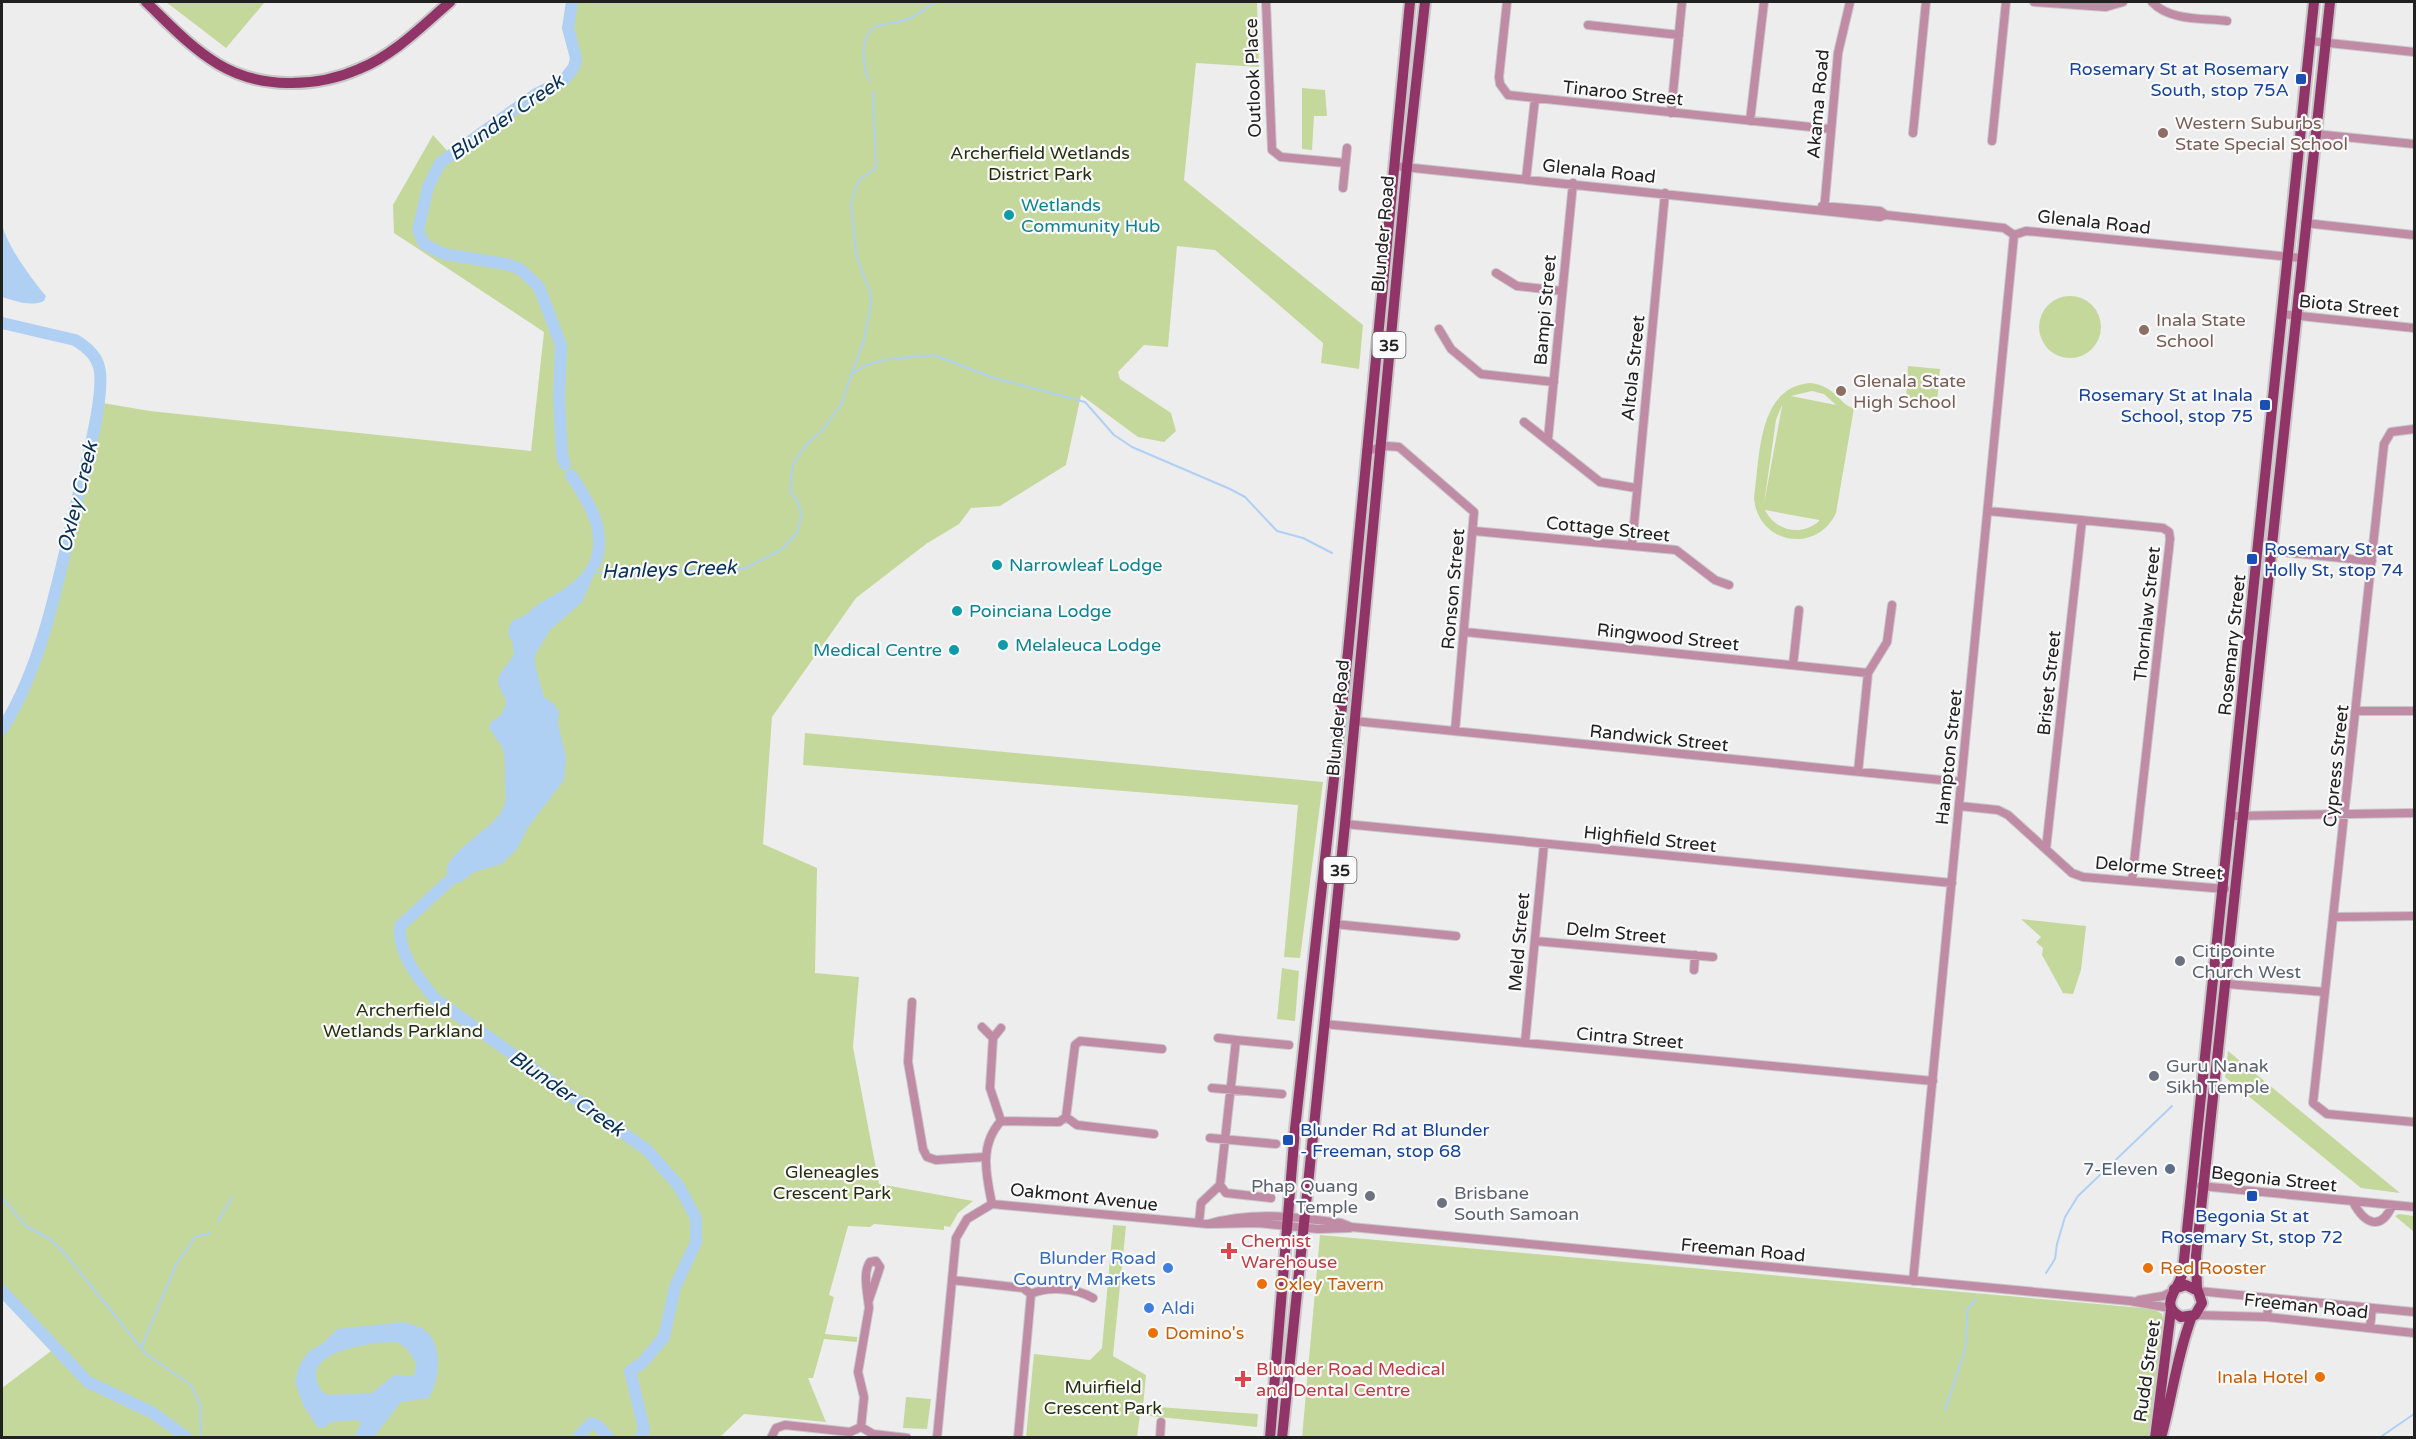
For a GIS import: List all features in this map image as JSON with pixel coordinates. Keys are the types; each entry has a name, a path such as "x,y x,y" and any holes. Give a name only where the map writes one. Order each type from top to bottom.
{"main road":[{"path":"146,2 179,34 220,65 262,80 285,84 333,78 359,70 395,48 450,2"},
{"name":"Blunder Road","path":"1270,1437 1290,1222 1295,1129 1332,808 1410,2"},
{"name":"Blunder Road","path":"1282,1437 1345,824 1379,447 1425,2"},
{"name":"Rosemary Street","path":"2174,1290 2182,1273 2192,1185 2314,2"},
{"name":"Rosemary Street","path":"2197,1290 2196,1256 2227,984 2301,258 2330,2"},
{"path":"2205,1056 2219,1058"},
{"path":"2186,1285 2197,1290 2202,1303 2194,1315 2181,1317 2171,1309 2169,1302 2174,1290 2186,1285"},
{"name":"Rudd Street","path":"2155,1437 2171,1309"},
{"name":"Rudd Street","path":"2161,1437 2173,1392 2180,1349 2194,1315"}],"street":[{"name":"Outlook Place","path":"1266,2 1271,147 1281,157 1345,163"},
{"name":"Tinaroo Street","path":"1507,2 1500,84 1508,95 1830,129"},
{"path":"1671,113 1682,2"},
{"path":"1750,121 1764,2"},
{"name":"Akama Road","path":"1824,209 1838,53 1850,2"},
{"path":"1913,134 1926,2"},
{"path":"1992,141 2006,2"},
{"path":"2034,2 2106,7 2123,2"},
{"path":"2152,2 2166,13 2175,16 2227,21"},
{"path":"1588,25 1678,35"},
{"path":"2310,41 2415,52"},
{"path":"1526,179 1535,99"},
{"path":"2315,134 2415,144"},
{"path":"1343,188 1347,148"},
{"name":"Glenala Road","path":"1394,166 1802,207 1880,211 1886,215 2004,228 2014,235 2026,231 2301,258"},
{"name":"Bampi Street","path":"1548,439 1573,183"},
{"name":"Altola Street","path":"1632,546 1665,193"},
{"path":"2305,223 2415,235"},
{"name":"Hampton Street","path":"1913,1281 2014,235"},
{"path":"1496,273 1516,286 1562,291"},
{"name":"Biota Street","path":"2281,315 2415,328"},
{"path":"1439,329 1451,349 1481,374 1554,382"},
{"path":"1524,422 1600,482 1636,488"},
{"name":"Cypress Street","path":"2415,429 2391,432 2384,444 2335,917 2313,1103 2327,1114 2415,1122"},
{"path":"1366,451 1379,447"},
{"name":"Ronson Street","path":"1379,447 1399,447 1472,507 1475,516 1455,731"},
{"name":"Thornlaw Street","path":"1988,511 2163,528 2169,532 2132,881"},
{"name":"Briset Street","path":"2046,849 2082,520"},
{"name":"Cottage Street","path":"1474,531 1676,550 1715,580 1730,585"},
{"path":"2272,551 2372,561"},
{"path":"1858,772 1868,673 1887,642 1892,605"},
{"path":"1793,665 1799,610"},
{"name":"Ringwood Street","path":"1465,632 1868,673"},
{"path":"2357,711 2415,711"},
{"name":"Randwick Street","path":"1353,721 1961,782"},
{"name":"Delorme Street","path":"1959,806 1998,810 2008,815 2072,873 2236,890"},
{"path":"2231,816 2415,813"},
{"name":"Highfield Street","path":"1345,824 1952,883"},
{"name":"Meld Street","path":"1524,1043 1544,844"},
{"path":"2335,917 2415,916"},
{"path":"1334,924 1456,936"},
{"name":"Delm Street","path":"1535,941 1713,957"},
{"path":"1694,970 1695,955"},
{"path":"2227,984 2325,992"},
{"path":"912,1002 908,1062 923,1149 927,1157 936,1160 985,1157"},
{"name":"Cintra Street","path":"1324,1024 1933,1081"},
{"path":"982,1028 993,1038"},
{"path":"1001,1028 993,1038 990,1088 1001,1121"},
{"path":"1218,1038 1289,1045"},
{"path":"1204,1223 1201,1203 1220,1185 1236,1040"},
{"path":"1065,1118 1072,1051 1080,1041 1162,1049"},
{"path":"1212,1088 1282,1094"},
{"path":"1001,1121 1059,1122 1065,1118"},
{"path":"1065,1118 1077,1125 1154,1134"},
{"path":"992,1204 985,1157 990,1135 1001,1121"},
{"path":"1210,1138 1276,1144"},
{"path":"1220,1185 1226,1193 1271,1198"},
{"name":"Begonia Street","path":"2192,1185 2415,1207"},
{"name":"Begonia Street","path":"2353,1202 2359,1214 2371,1222 2380,1221 2388,1215 2392,1206"},
{"name":"Oakmont Avenue","path":"937,1437 956,1238 967,1220 992,1204 1204,1223 1304,1223"},
{"name":"Freeman Road","path":"1304,1223 2132,1302 2171,1309"},
{"path":"952,1280 1023,1288 1030,1294"},
{"path":"1030,1294 1043,1288 1085,1293 1093,1298"},
{"name":"Freeman Road","path":"2132,1302 2163,1296 2174,1290"},
{"name":"Freeman Road","path":"2197,1290 2415,1312"},
{"path":"1018,1437 1030,1294"},
{"path":"2267,1317 2269,1298"},
{"path":"861,1427 864,1397 858,1372 869,1300"},
{"path":"2370,1328 2372,1308"},
{"name":"Freeman Road","path":"2194,1315 2267,1317 2415,1333"},
{"path":"1160,1437 1161,1422"},
{"path":"771,1437 776,1428 785,1425 850,1432 861,1427"},
{"path":"861,1427 873,1434 907,1437"}],"green space":[{"path":"166,2 265,2 226,48"},
{"name":"Archerfield Wetlands Parkland","path":"572,2 1257,2 1259,67 1196,63 1184,180 1363,325 1359,369 1321,363 1323,343 1215,250 1177,246 1168,347 1144,345 1118,372 1120,379 1171,413 1176,431 1164,442 1138,437 1081,395 1066,465 1000,506 971,508 959,524 926,544 856,598 772,717 763,844 817,868 815,973 859,977 853,1047 879,1184 973,1201 958,1213 950,1227 944,1226 944,1230 874,1224 870,1227 848,1226 829,1295 834,1297 825,1334 857,1337 857,1342 824,1339 813,1378 808,1378 826,1422 744,1414 719,1438 2,1437 2,1388 55,1348 2,1291 2,728 34,658 49,608 85,468 97,402 150,411 531,451 544,332 394,233 393,205 433,135 450,154 536,94 564,80 574,67 576,58 568,28"},
{"path":"1302,88 1325,90 1327,116 1314,116 1312,150 1302,149"},
{"path":"2070,296 2082,298 2092,305 2099,315 2101,327 2099,339 2092,349 2082,356 2070,358 2058,356 2048,349 2041,339 2039,327 2041,315 2048,305 2058,298"},
{"path":"1908,366 1940,369 1937,402 1906,399"},
{"path":"1810,383 1819,385 1854,408 1836,513 1827,526 1816,535 1803,539 1777,534 1766,526 1758,514 1754,498 1764,427 1780,397 1793,387","holes":["1812,391 1824,394 1836,405 1791,396","1782,405 1764,504 1776,420","1765,510 1819,521 1805,529 1797,530 1782,527 1769,517"]},
{"path":"805,733 1323,782 1300,958 1284,957 1298,805 803,765"},
{"path":"2021,919 2086,926 2081,970 2073,994 2063,993 2042,955 2043,948 2036,942 2041,937"},
{"path":"1282,968 1299,971 1295,1021 1277,1019"},
{"path":"2228,1051 2400,1193 2361,1188 2225,1077"},
{"path":"2399,1214 2414,1216 2414,1232 2395,1216"},
{"name":"Muirfield Crescent Park","path":"1113,1225 1126,1226 1113,1356 1146,1375 1143,1406 1258,1414 1257,1427 1140,1415 1137,1437 1026,1437 1034,1354 1090,1360 1102,1348"},
{"path":"1320,1235 2154,1309 2162,1314 2164,1322 2151,1437 1302,1438"},
{"path":"906,1397 931,1399 927,1429 903,1428"}],"water":[{"path":"2,221 13,250 46,296 44,301 28,303 2,297"},
{"path":"601,546 600,561 582,602 550,630 535,655 535,665 544,697 554,704 559,712 558,724 566,757 564,780 528,827 517,849 502,864 474,872 460,883 449,877 446,870 450,862 464,846 492,822 505,803 504,752 489,728 490,723 502,713 505,707 506,699 498,679 514,654 512,640 508,636 509,627 513,620 526,614 574,581 587,567 595,548"},
{"path":"404,1322 426,1331 435,1346 438,1364 429,1398 401,1402 374,1437 354,1437 361,1423 358,1420 331,1422 324,1428 318,1428 303,1405 295,1382 299,1366 308,1352 322,1344 337,1329","holes":["387,1342 397,1342 407,1349 416,1363 414,1375 394,1375 372,1393 329,1395 323,1392 317,1381 317,1370 322,1361 346,1350"]}],"waterway":[{"name":"Blunder Creek","path":"565,464 562,456 559,399 561,345 539,287 520,269 506,264 444,254 424,244 418,230 428,187 440,163 536,94 564,80 574,67 576,58 568,28 572,2"},
{"name":"Hanleys Creek","path":"869,81 865,68 864,44 870,31 879,25 908,19 936,2"},
{"name":"Hanleys Creek","path":"594,572 744,569 782,549 797,533 801,517 799,504 790,491 793,464 808,442 820,433 841,405 864,339 871,305 870,292 856,255 851,201 859,180 876,168 873,91"},
{"name":"Oxley Creek","path":"2,323 75,340 93,354 99,367 100,378 98,410 58,583 29,675 2,729"},
{"path":"853,373 866,365 888,359 934,355 994,378 1085,402 1114,435 1132,447 1230,489 1245,497 1277,531 1303,538 1332,553"},
{"name":"Blunder Creek","path":"571,475 584,495 598,528 598,551 595,563"},
{"name":"Blunder Creek","path":"462,869 400,926 402,947 416,974 435,999 647,1150 678,1185 696,1218 696,1242 675,1287 664,1337 642,1363 630,1371 644,1429 641,1438"},
{"path":"2046,1273 2055,1259 2065,1217 2078,1196 2172,1106"},
{"path":"218,1221 232,1197"},
{"path":"2,1198 27,1227 50,1239 66,1255 146,1354 191,1385 200,1405 201,1438"},
{"path":"141,1348 176,1265 195,1237 210,1233"},
{"name":"Oxley Creek","path":"2,1291 88,1382 153,1413 187,1438"},
{"path":"1945,1410 1966,1346 1967,1310 1976,1299"},
{"path":"2379,1438 2414,1414"},
{"name":"Blunder Creek","path":"577,1438 591,1423 598,1426 609,1438"},
{"path":"2318,1438 2336,1438"}],"place":[{"name":"Rosemary St at Rosemary South, stop 75A","path":"2301,79"},
{"name":"Western Suburbs State Special School","path":"2163,133"},
{"name":"Wetlands Community Hub","path":"1009,215"},
{"name":"Inala State School","path":"2144,330"},
{"name":"Glenala State High School","path":"1841,391"},
{"name":"Rosemary St at Inala School, stop 75","path":"2265,405"},
{"name":"Rosemary St at Holly St, stop 74","path":"2252,559"},
{"name":"Narrowleaf Lodge","path":"997,565"},
{"name":"Poinciana Lodge","path":"957,611"},
{"name":"Melaleuca Lodge","path":"1003,645"},
{"name":"Medical Centre","path":"954,650"},
{"name":"Citipointe Church West","path":"2180,961"},
{"name":"Guru Nanak Sikh Temple","path":"2154,1076"},
{"name":"Blunder Rd at Blunder - Freeman, stop 68","path":"1288,1140"},
{"name":"7-Eleven","path":"2170,1169"},
{"name":"Phap Quang Temple","path":"1370,1196"},
{"name":"Begonia St at Rosemary St, stop 72","path":"2252,1196"},
{"name":"Brisbane South Samoan","path":"1442,1203"},
{"name":"Chemist Warehouse","path":"1229,1251"},
{"name":"Blunder Road Country Markets","path":"1168,1268"},
{"name":"Red Rooster","path":"2148,1268"},
{"name":"Oxley Tavern","path":"1262,1284"},
{"name":"Aldi","path":"1149,1308"},
{"name":"Domino's","path":"1153,1333"},
{"name":"Inala Hotel","path":"2320,1377"},
{"name":"Blunder Road Medical and Dental Centre","path":"1243,1379"}],"park label":[{"name":"Archerfield Wetlands District Park","path":"1040,163"},
{"name":"Gleneagles Crescent Park","path":"832,1182"}]}
